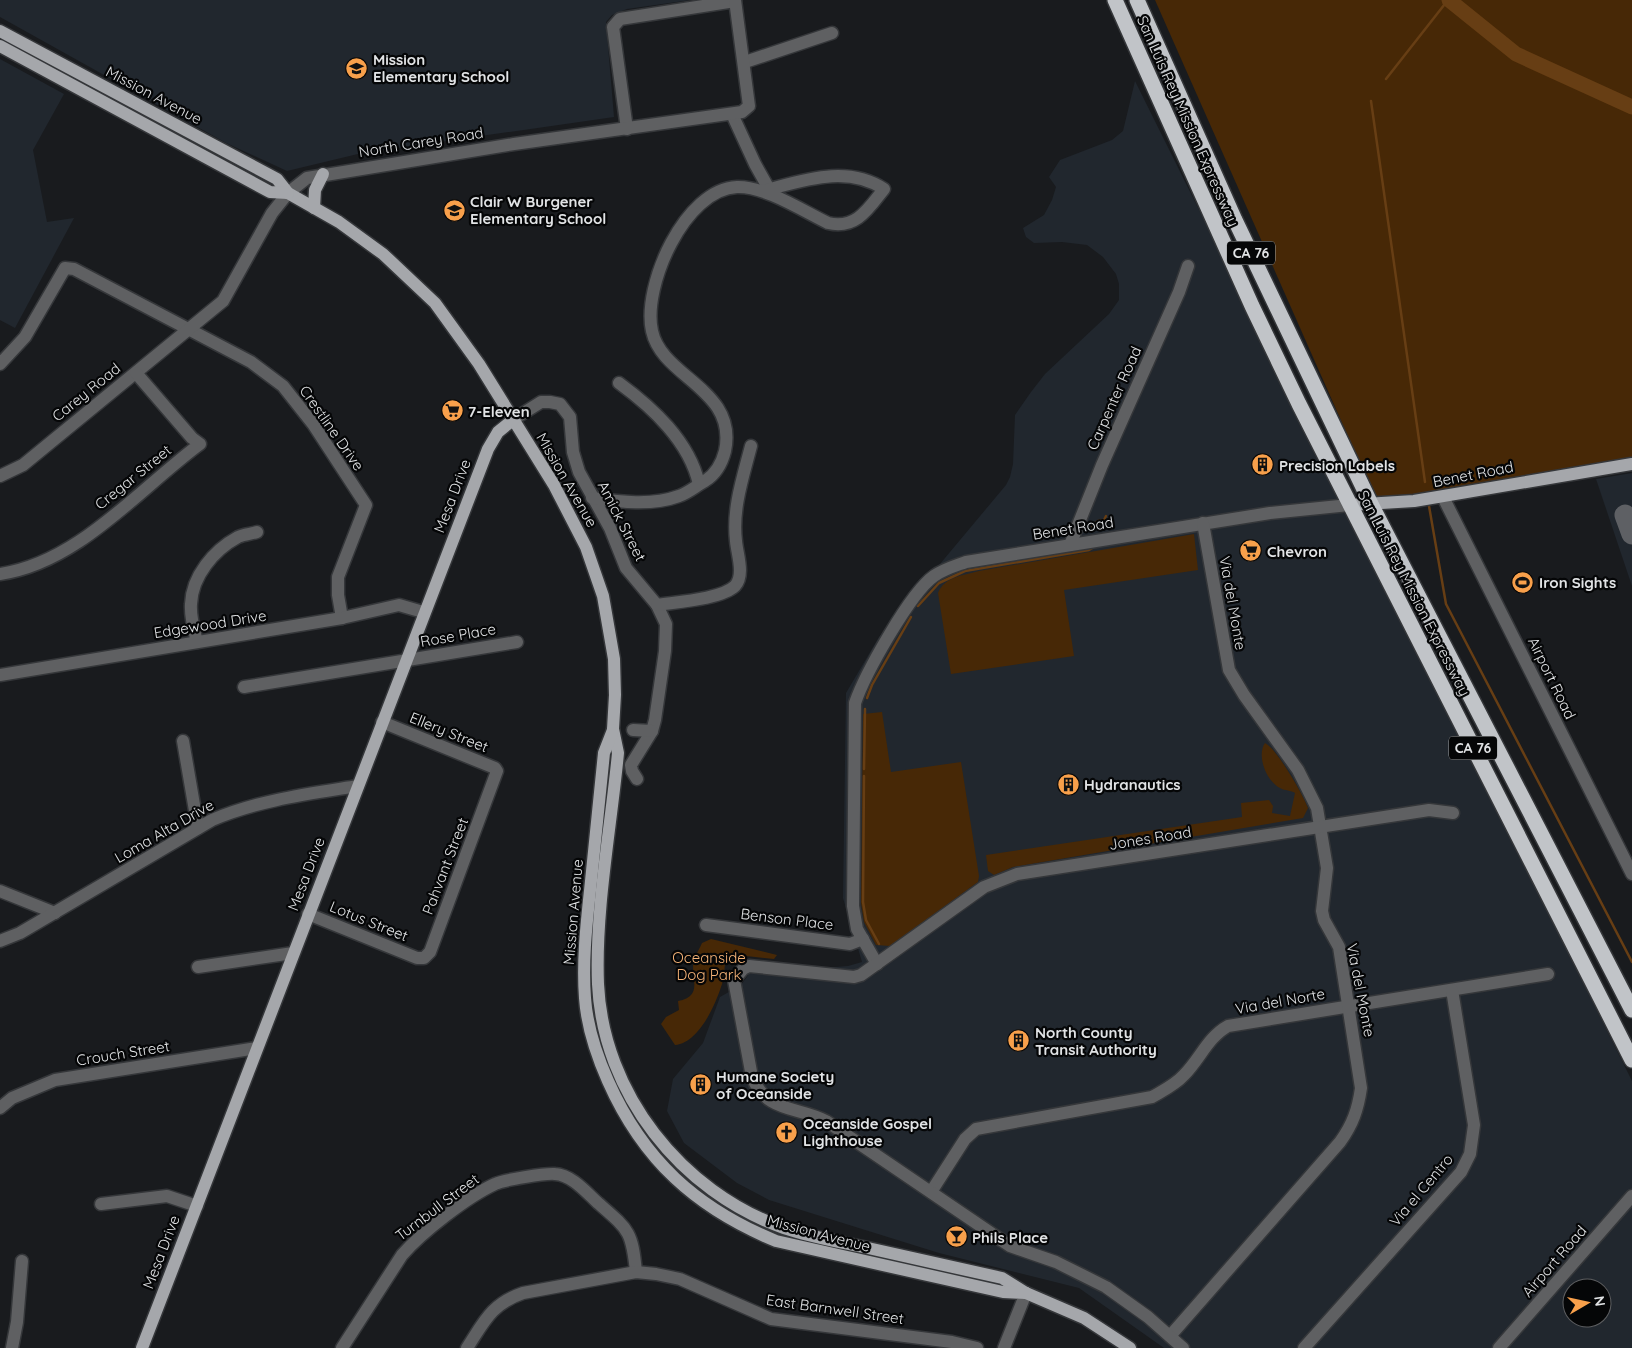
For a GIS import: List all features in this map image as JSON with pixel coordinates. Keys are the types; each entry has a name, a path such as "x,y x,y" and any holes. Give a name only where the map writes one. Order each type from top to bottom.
{"highway":[{"name":"San Luis Rey Mission Expressway","path":"1114,0 1252,306 1349,505 1632,1060"},
{"name":"San Luis Rey Mission Expressway","path":"1137,0 1243,237 1370,504 1632,1010"}],"main road":[{"name":"Mission Avenue","path":"0,31 277,179 288,194"},
{"name":"Mission Avenue","path":"0,46 269,191 288,194 369,243 422,290 457,331 514,419 572,516 598,579 607,616 614,659 615,695 613,730 618,753 598,947 602,1020 619,1073 634,1106 654,1134 694,1176 725,1199 754,1215 784,1228 812,1236 1002,1278 1026,1292 1084,1318 1130,1348"},
{"path":"314,208 315,190 323,174"},
{"name":"Mesa Drive","path":"142,1348 423,612 488,449 498,432 514,419"},
{"name":"Benet Road","path":"1349,505 1443,497 1632,464"}],"street":[{"path":"592,498 625,503 679,496 712,476 723,460 727,442 726,427 713,401 697,383 682,372 658,348 650,323 660,269 677,231 693,211 718,192 737,187 766,190 804,180 848,177 869,179 884,189 864,214 854,221 839,225 828,223 766,190 732,114 742,112 749,106 745,62 735,0 620,19 616,22 614,30 627,130"},
{"path":"745,62 832,33"},
{"name":"North Carey Road","path":"190,328 223,301 272,213 288,194 307,178 511,144 627,130 732,114"},
{"name":"Carpenter Road","path":"1070,545 1102,465 1179,292 1188,266"},
{"name":"Crestline Drive","path":"0,364 24,337 59,275 65,268 74,269 190,328 251,362 283,386 313,424 366,505 338,577 338,595 342,618"},
{"name":"Carey Road","path":"0,476 23,465 190,328"},
{"name":"Cregar Street","path":"0,574 32,567 78,544 200,444 192,438 136,373"},
{"path":"620,383 650,406 688,452 695,469 698,484"},
{"name":"Amick Street","path":"514,419 541,402 550,402 564,407 570,417 573,452 579,472 610,528 626,568 657,605 666,624 665,651 652,731 632,765 632,771 637,779"},
{"path":"657,605 720,594 735,586 740,576 735,540 737,508 751,446"},
{"name":"Airport Road","path":"1443,497 1632,874"},
{"name":"Benet Road","path":"877,964 858,929 853,906 855,704 862,683 918,590 935,576 966,562 1203,523 1349,505"},
{"name":"Via del Monte","path":"1170,1336 1351,1127 1358,1108 1361,1088 1339,947 1324,920 1322,911 1328,868 1317,808 1298,770 1244,695 1229,670 1203,523"},
{"path":"197,642 192,625 190,604 195,584 206,562 239,537 257,532"},
{"name":"Edgewood Drive","path":"0,675 342,618 399,605 423,612"},
{"name":"Rose Place","path":"244,687 517,642"},
{"name":"Ellery Street","path":"382,722 495,768 496,777"},
{"path":"633,730 652,731"},
{"path":"183,741 198,828"},
{"name":"Pahvant Street","path":"417,958 424,958 430,952 496,777"},
{"name":"Loma Alta Drive","path":"0,941 55,913 198,828 238,809 266,801 358,786"},
{"name":"Jones Road","path":"930,1192 826,1121 809,1113 787,1110 769,1101 757,1090 752,1077 734,987 734,980 743,969 749,966 854,977 877,964 984,887 1017,874 1430,810 1453,812"},
{"path":"0,891 55,913"},
{"name":"Lotus Street","path":"308,914 417,958"},
{"name":"Benson Place","path":"706,925 850,944 863,939"},
{"path":"198,967 293,953"},
{"name":"Via del Norte","path":"930,1192 965,1139 976,1129 1152,1097 1173,1086 1185,1074 1216,1032 1228,1026 1548,974"},
{"name":"Via el Centro","path":"1304,1348 1461,1172 1470,1154 1474,1125 1452,990"},
{"name":"Crouch Street","path":"0,1108 12,1098 55,1080 257,1048"},
{"name":"Turnbull Street","path":"342,1348 402,1255 413,1242 476,1195 496,1183 555,1174 576,1183 625,1228 634,1244 636,1272"},
{"path":"930,1192 1010,1246 1056,1262 1106,1287 1148,1316 1183,1348"},
{"path":"101,1204 167,1196 190,1202 196,1206"},
{"name":"Airport Road","path":"1499,1348 1629,1202"},
{"path":"12,1348 17,1322 22,1261"},
{"name":"East Barnwell Street","path":"467,1348 490,1313 508,1298 523,1293 636,1272 680,1279 771,1319 952,1342 977,1348"},
{"path":"1004,1348 1026,1292"}],"shaded area":[{"path":"0,0 691,0 627,9 612,15 606,22 614,117 362,153 287,171 226,143 0,17"},
{"path":"0,59 64,94 33,150 47,222 74,218 15,328 0,320"},
{"path":"1135,81 1632,1081 1632,1348 1164,1348 1079,1288 939,1253 769,1200 737,1183 684,1143 667,1111 673,1079 703,1043 720,997 741,985 749,974 848,966 862,962 843,898 846,693 879,637 1006,485 1013,464 1015,415 1045,374 1109,314 1119,300 1119,284 1116,274 1103,257 1087,245 1062,242 1034,243 1026,237 1023,228 1044,215 1056,187 1049,177 1060,160 1112,140 1123,131"},
{"path":"1632,473 1632,586 1596,479"}],"green space":[{"path":"1155,0 1632,0 1632,464 1378,504"},
{"path":"1194,534 1198,570 1064,590 1074,656 951,674 938,593 945,583 950,580 979,571"},
{"path":"882,712 891,772 961,762 979,876 978,882 890,946 876,945 864,922 861,903 863,714"},
{"path":"1265,743 1276,753 1305,801 1308,808 1303,818 1013,867 994,875 988,871 986,855 1242,817 1241,803 1269,800 1273,806 1272,813 1290,816 1295,793 1275,785 1267,775 1262,761"},
{"name":"Oceanside Dog Park","path":"711,939 777,955 774,959 737,955 725,964 722,984 714,1005 704,1023 691,1038 675,1045 661,1024 666,1017 679,1010 678,1001 690,996 693,992 694,960 702,943"}],"waterway":[{"path":"1386,79 1448,0"},
{"path":"1449,0 1516,54 1632,107"},
{"path":"1371,101 1425,482"},
{"path":"1429,506 1446,604 1632,962"},
{"path":"1092,526 1098,521 1104,520 1106,516"},
{"path":"918,606 939,583 965,571 1089,550 1094,547"},
{"path":"867,698 872,685 911,617"},
{"path":"864,769 865,709"},
{"path":"864,776 863,902 866,920 879,944"}],"taxiway":[{"path":"1625,515 1632,534"}],"place":[{"name":"Mission Elementary School","path":"357,68"},
{"name":"Clair W Burgener Elementary School","path":"454,210"},
{"name":"7-Eleven","path":"452,411"},
{"name":"Precision Labels","path":"1263,465"},
{"name":"Chevron","path":"1251,551"},
{"name":"Iron Sights","path":"1523,582"},
{"name":"Hydranautics","path":"1068,784"},
{"name":"North County Transit Authority","path":"1019,1041"},
{"name":"Humane Society of Oceanside","path":"700,1085"},
{"name":"Oceanside Gospel Lighthouse","path":"787,1132"},
{"name":"Phils Place","path":"956,1237"}]}
